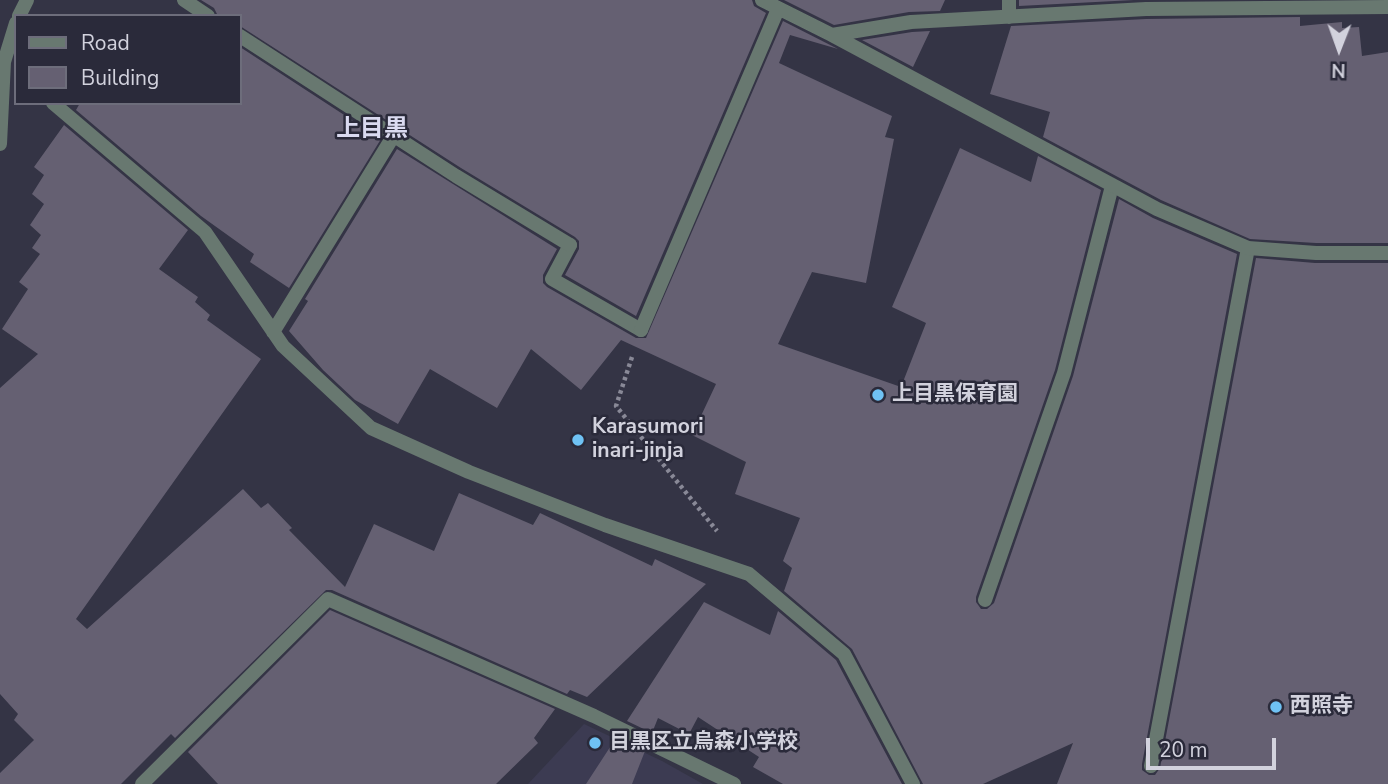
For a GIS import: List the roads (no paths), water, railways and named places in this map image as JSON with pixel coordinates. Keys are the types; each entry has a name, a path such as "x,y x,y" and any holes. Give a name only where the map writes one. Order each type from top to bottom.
{"street":[{"path":"184,0 205,14"},
{"path":"762,0 1157,209 1248,248 1316,253 1388,253"},
{"path":"1009,0 1009,17"},
{"path":"832,35 911,22 1146,5 1388,7"},
{"path":"242,37 456,176 570,245 552,279 640,330 778,9"},
{"path":"0,144 14,38"},
{"path":"55,105 205,232 283,346 371,428 469,472 605,525 749,574 844,654 913,784"},
{"path":"273,332 394,135"},
{"path":"985,600 1064,373 1112,186"},
{"path":"1151,766 1248,248"},
{"path":"142,784 328,599 594,716 734,784"}],"place":[{"name":"上目黒保育園","path":"878,395"},
{"name":"Karasumori inari-jinja","path":"578,440"},
{"name":"西照寺","path":"1276,707"},
{"name":"目黒区立烏森小学校","path":"595,743"}],"district":[{"name":"上目黒","path":"372,130"}]}
